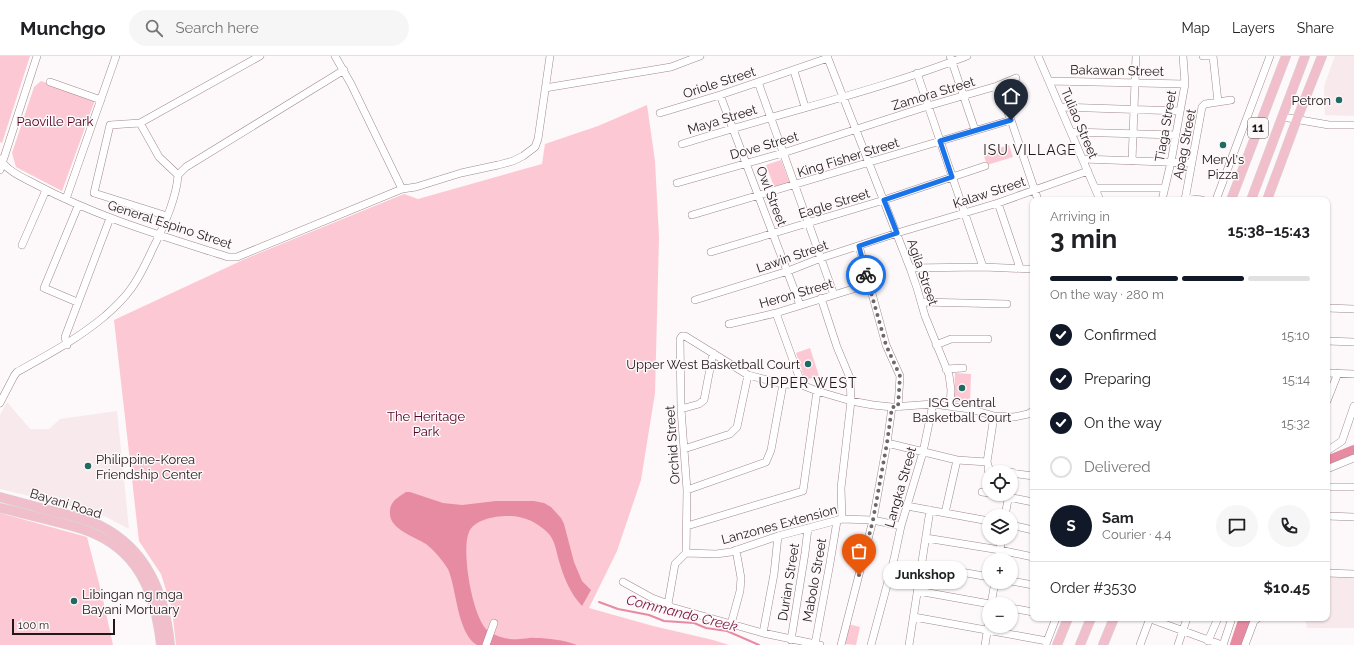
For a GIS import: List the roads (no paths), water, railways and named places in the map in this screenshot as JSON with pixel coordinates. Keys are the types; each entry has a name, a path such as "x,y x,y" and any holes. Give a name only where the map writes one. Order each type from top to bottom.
{"main road":[{"name":"11","path":"1232,197 1286,56"},
{"name":"11","path":"1252,197 1305,56"},
{"path":"1268,197 1322,56"},
{"name":"Bayani Road","path":"0,497 79,517 115,534 128,544 142,560 155,582 166,617 161,645"},
{"name":"Bayani Road","path":"0,508 78,527 111,542 135,565 146,584 154,602 164,634 170,645"},
{"path":"1057,645 1067,621"},
{"path":"1080,645 1090,621"},
{"path":"1103,645 1113,621"}],"street":[{"path":"0,170 1,160 37,56"},
{"path":"66,199 116,56"},
{"path":"167,216 94,192 110,126 140,123 260,56"},
{"path":"334,56 344,70 402,189"},
{"name":"General Espino Street","path":"1,160 14,173 78,206 159,235 228,257 237,257 402,189 416,187 461,173 513,161 535,148 538,138 550,56"},
{"path":"545,88 671,67 700,56"},
{"name":"Maya Street","path":"682,144 770,117 843,97 917,73 951,59 966,56"},
{"name":"Tuliao Street","path":"1038,56 1099,197"},
{"path":"1132,161 1136,56"},
{"name":"Tiaga Street","path":"1163,197 1171,162 1184,84 1183,56"},
{"path":"1203,56 1213,56 1218,102 1231,100"},
{"path":"1217,197 1270,56"},
{"name":"Oriole Street","path":"660,113 794,71 828,57"},
{"name":"Agila Street","path":"828,57 918,288 925,316 949,375 951,390 950,406"},
{"path":"951,59 975,130"},
{"path":"0,404 17,372 67,345 114,308 130,290 142,271 167,216 178,182 178,175 186,167 344,70"},
{"path":"794,71 805,107"},
{"path":"917,73 983,267"},
{"name":"Zamora Street","path":"857,130 928,106 997,86 1016,78"},
{"name":"Bakawan Street","path":"1049,81 1184,84"},
{"path":"50,82 101,100"},
{"name":"Maya Street","path":"758,82 834,294"},
{"path":"997,86 1011,120 1037,197"},
{"name":"Owl Street","path":"720,95 800,305"},
{"name":"Apag Street","path":"1185,197 1202,107 1205,104 1218,102"},
{"path":"1060,107 1180,111"},
{"path":"1283,117 1329,125 1354,125"},
{"name":"King Fisher Street","path":"692,215 1011,120"},
{"path":"140,123 159,157 178,175"},
{"name":"Dove Street","path":"677,183 857,130"},
{"path":"1071,132 1176,135"},
{"path":"1083,159 1192,163"},
{"name":"Eagle Street","path":"711,252 808,224 985,166"},
{"name":"Kalaw Street","path":"897,233 998,202 1088,171"},
{"path":"1095,188 1165,188"},
{"path":"22,245 46,190"},
{"path":"998,202 1020,268"},
{"path":"77,302 44,288 78,206"},
{"path":"67,345 65,337 110,218"},
{"name":"Lawin Street","path":"695,300 788,271 821,258 897,233"},
{"path":"841,645 873,520 900,376 886,345 859,246"},
{"path":"910,268 983,267 1030,269"},
{"name":"Heron Street","path":"730,324 776,313 869,284"},
{"name":"Mabolo Street","path":"818,645 830,563 839,520 841,488 851,401 850,378 837,347 821,298"},
{"path":"921,302 1007,304"},
{"path":"1330,308 1354,309"},
{"path":"776,313 802,385"},
{"name":"Orchid Street","path":"686,553 687,490 681,408 680,339 682,336 685,336 713,353"},
{"path":"936,345 951,339 988,338"},
{"path":"1330,341 1354,342"},
{"path":"681,408 699,404 704,400 713,353 748,374 782,384 802,385 851,401 895,407 933,404 970,409 994,416 1014,417 1030,415"},
{"path":"946,369 963,368"},
{"path":"1330,373 1354,374"},
{"path":"1330,393 1338,373"},
{"path":"684,450 730,434 737,427 748,374"},
{"path":"687,490 766,462 771,450 782,384"},
{"path":"687,526 803,491 817,391"},
{"name":"Langka Street","path":"871,645 894,559 901,526 923,452 933,404"},
{"path":"1330,449 1342,441 1354,406"},
{"path":"988,465 994,416"},
{"path":"887,443 982,466"},
{"path":"1330,468 1354,458"},
{"path":"945,513 957,460"},
{"path":"1018,473 1030,475"},
{"path":"1330,487 1354,487"},
{"path":"1018,498 1030,501"},
{"path":"907,506 982,520"},
{"path":"909,645 930,510"},
{"path":"1330,516 1354,517"},
{"name":"Lanzones Extension","path":"686,553 716,554 736,550 778,536 839,520 873,520 901,526"},
{"path":"1018,527 1030,529"},
{"name":"Durian Street","path":"791,640 808,528"},
{"path":"763,633 774,574 778,536"},
{"path":"926,538 1030,556"},
{"path":"999,553 1001,545"},
{"path":"731,624 740,591 741,578 736,550"},
{"path":"670,605 675,564 686,553"},
{"path":"922,565 982,576"},
{"path":"1330,573 1354,574"},
{"path":"623,582 652,598 670,605 763,633 818,645"},
{"path":"1018,582 1030,584"},
{"path":"918,591 982,602"},
{"path":"1018,609 1030,611"},
{"path":"914,617 982,628"},
{"path":"1004,633 1047,643 1055,621"},
{"path":"1140,645 1148,621"},
{"path":"1157,621 1222,645 1230,621"},
{"path":"1178,645 1186,621"},
{"path":"1208,641 1217,621"},
{"path":"1245,645 1254,621"},
{"path":"486,645 494,623"},
{"path":"985,645 986,633"}],"waterway":[{"path":"1330,461 1354,451"},
{"name":"Commando Creek","path":"599,602 618,609 649,615 664,621 694,623 706,628 727,631 759,645"},
{"path":"1236,645 1244,621"}],"place":[{"name":"Petron","path":"1339,100"},
{"name":"Meryl's Pizza","path":"1223,145"},
{"name":"Upper West Basketball Court","path":"808,364"},
{"name":"ISG Central Basketball Court","path":"962,388"},
{"name":"Philippine-Korea Friendship Center","path":"88,466"},
{"name":"Junkshop","path":"859,575"},
{"name":"Libingan ng mga Bayani Mortuary","path":"74,601"}],"district":[{"name":"ISU VILLAGE","path":"1030,150"},
{"name":"UPPER WEST","path":"808,383"}],"park label":[{"name":"Paoville Park","path":"55,121"},
{"name":"The Heritage Park","path":"426,424"}]}
